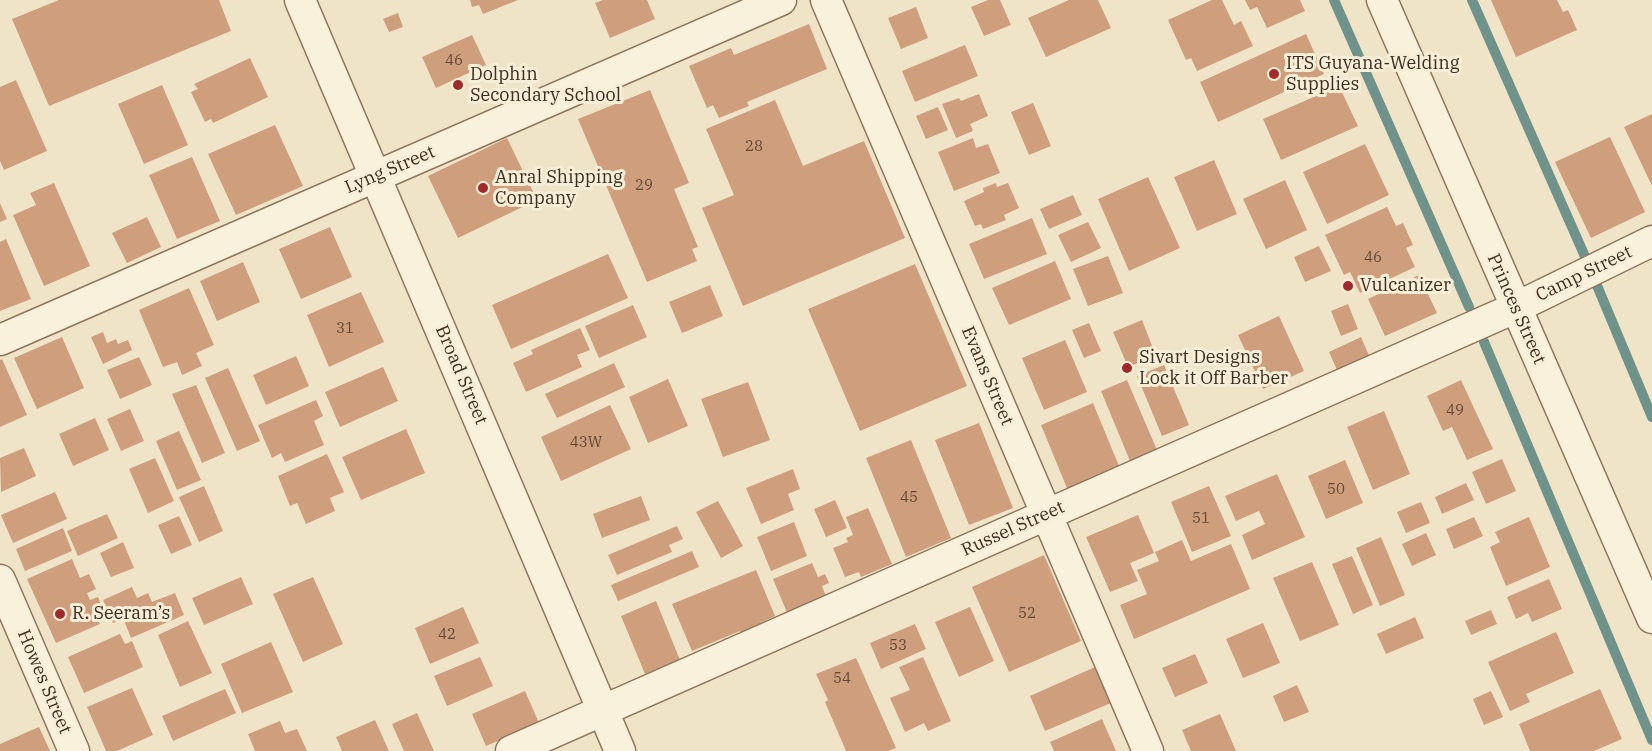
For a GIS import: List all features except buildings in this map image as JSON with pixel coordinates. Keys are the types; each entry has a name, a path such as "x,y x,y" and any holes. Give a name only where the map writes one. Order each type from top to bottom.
{"street":[{"name":"Broad Street","path":"300,0 620,751"},
{"name":"Lyng Street","path":"0,340 781,0"},
{"name":"Evans Street","path":"826,0 1148,751"},
{"name":"Princes Street","path":"1382,0 1652,618"},
{"name":"Camp Street","path":"1515,308 1652,241"},
{"name":"Russel Street","path":"511,751 1515,308"},
{"name":"Howes Street","path":"0,580 74,751"}],"waterway":[{"path":"1334,0 1469,307"},
{"path":"1472,0 1583,252 1652,417"},
{"path":"1484,342 1652,740"}],"place":[{"name":"ITS Guyana-Welding Supplies","path":"1274,74"},
{"name":"Dolphin Secondary School","path":"458,85"},
{"name":"Anral Shipping Company","path":"483,188"},
{"name":"Vulcanizer","path":"1348,286"},
{"name":"Sivart Designs Lock it Off Barber","path":"1127,368"},
{"name":"R. Seeram’s","path":"60,614"}]}
